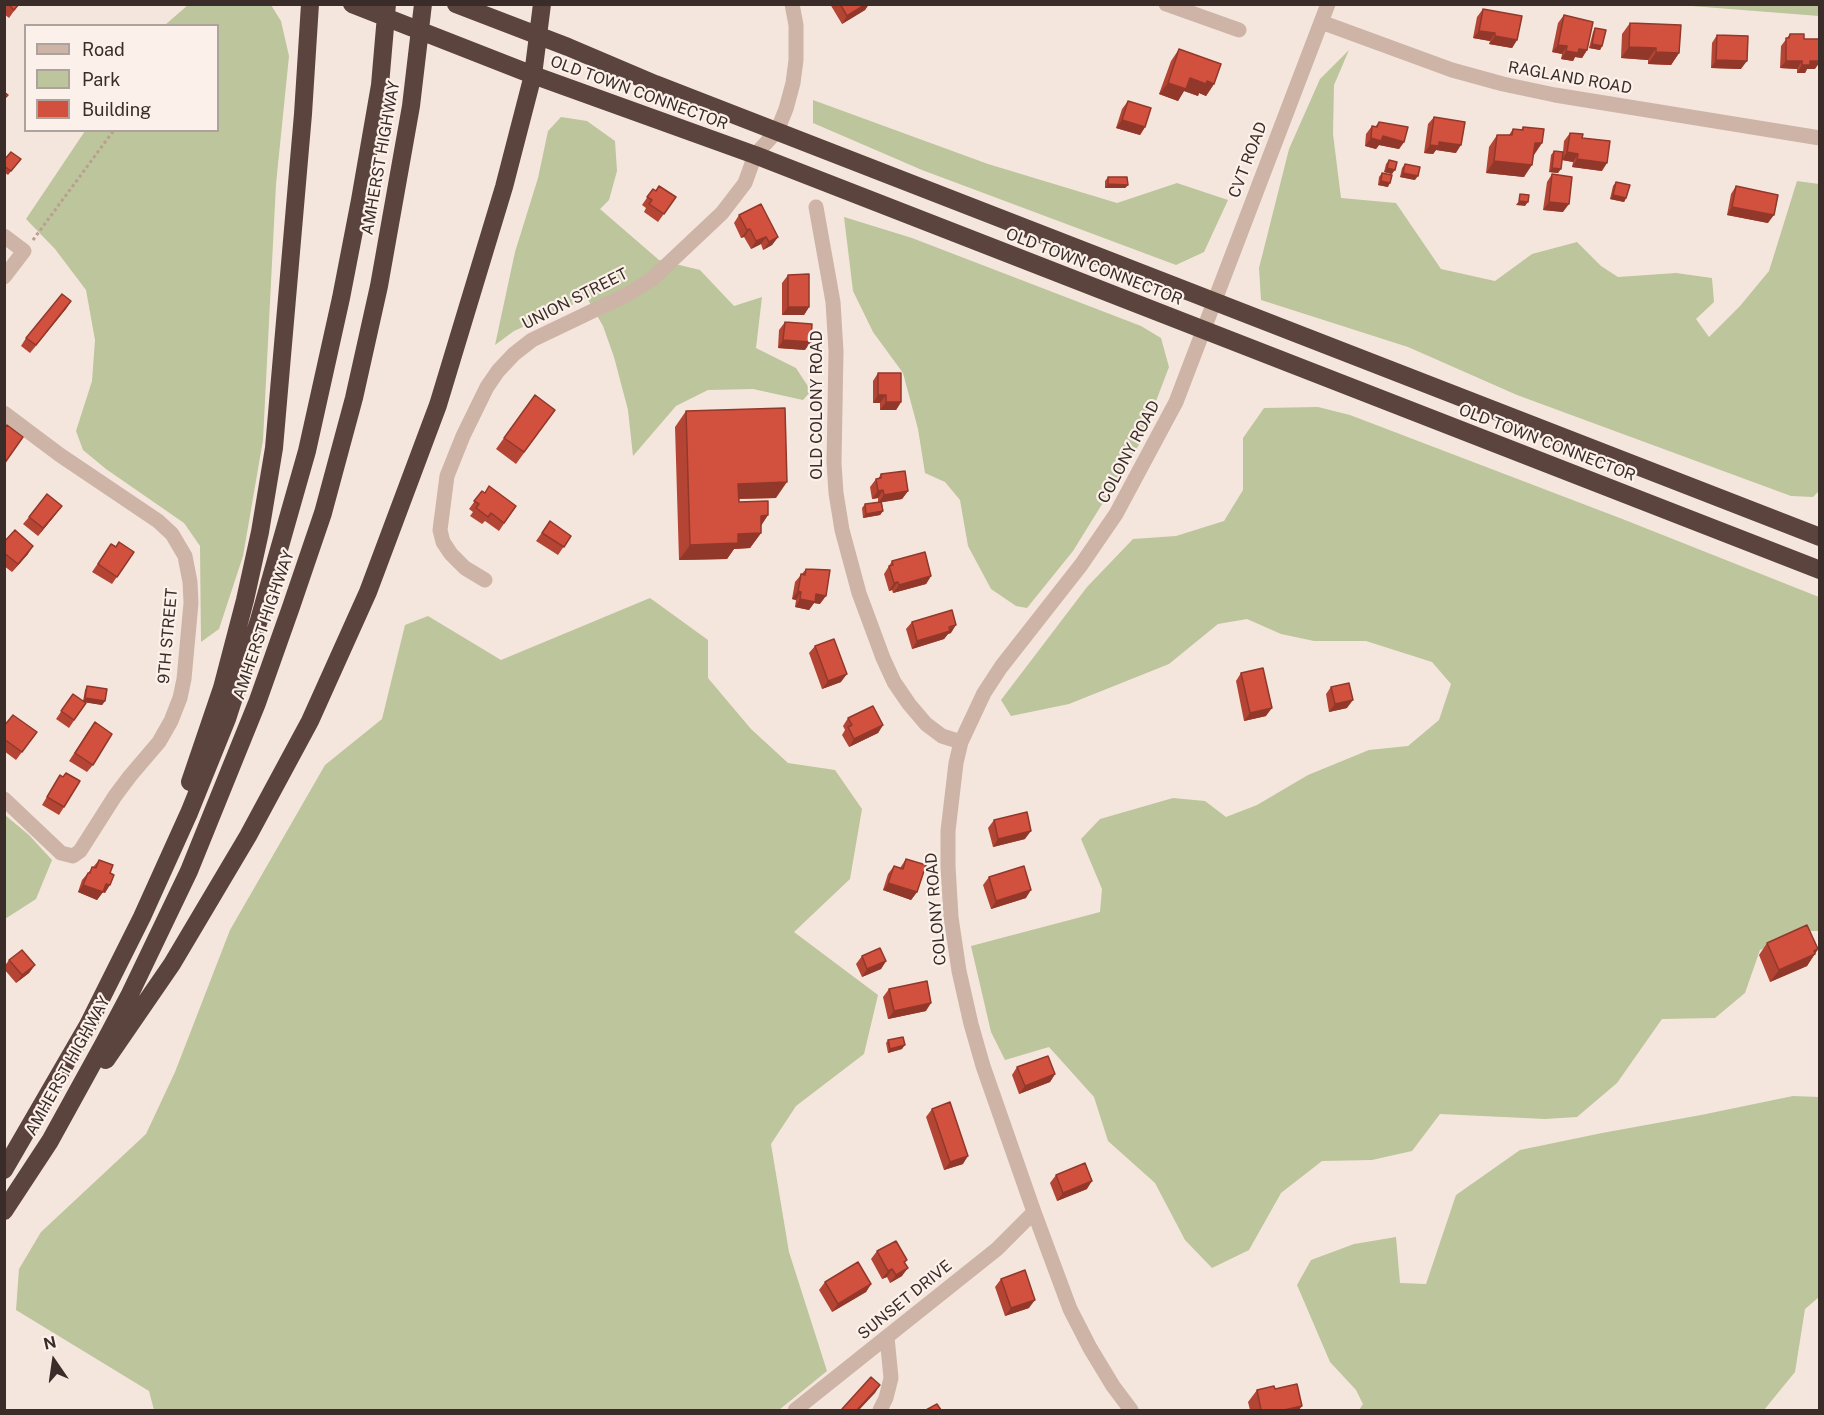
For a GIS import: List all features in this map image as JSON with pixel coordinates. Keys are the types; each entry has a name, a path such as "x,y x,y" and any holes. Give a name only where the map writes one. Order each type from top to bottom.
{"highway":[{"path":"142,917 222,688 260,532 274,448 303,114 310,4"},
{"name":"OLD TOWN CONNECTOR","path":"352,4 465,50 755,155 1820,570"},
{"name":"AMHERST HIGHWAY","path":"4,1170 88,1025 142,917 189,813 227,719 259,620 307,451 360,200 380,85 387,4"},
{"name":"AMHERST HIGHWAY","path":"4,1211 51,1141 129,994 189,871 257,703 323,513 354,398 379,286 411,106 423,4"},
{"path":"51,1141 172,964 248,836 310,721 368,592 438,405 504,188 533,75 542,4"},
{"name":"OLD TOWN CONNECTOR","path":"463,7 1820,537"}],"street":[{"path":"777,131 786,109 796,60 796,26 792,4"},
{"path":"1166,4 1239,30"},
{"name":"CVT ROAD","path":"1203,330 1328,4"},
{"name":"RAGLAND ROAD","path":"1322,22 1452,70 1503,84 1578,99 1820,138"},
{"name":"UNION STREET","path":"485,580 465,567 451,554 443,542 440,530 447,476 463,436 498,371 532,340 628,294 651,279 722,213 745,183 755,155 777,131"},
{"name":"OLD COLONY ROAD","path":"816,207 833,302 837,351 834,463 836,493 842,530 859,593 883,658 894,682 909,704 926,724 942,736 961,742"},
{"path":"4,236 24,251 4,277"},
{"name":"COLONY ROAD","path":"1131,1410 1096,1358 1075,1319 1057,1276 983,1066 959,971 951,917 948,831 956,763 961,742 984,693 1001,667 1081,565 1116,514 1176,402 1203,330"},
{"name":"9TH STREET","path":"4,413 60,455 158,521 172,534 185,556 191,603 184,679 171,722 159,742 130,776 80,851 73,856 66,855 4,799"},
{"name":"SUNSET DRIVE","path":"795,1410 997,1249 1034,1212"},
{"path":"880,1410 891,1378 888,1336"}],"path":[{"path":"24,251 113,132"}],"green space":[{"path":"189,4 271,5 281,21 289,56 276,184 263,440 243,556 219,629 201,642 200,546 184,523 106,469 83,450 76,431 92,381 95,340 86,290 55,249 26,219 84,132 219,132 219,24 166,24"},
{"path":"1679,5 1819,5 1819,16"},
{"path":"1349,50 1334,85 1333,134 1341,198 1396,203 1441,269 1495,281 1532,254 1577,242 1601,266 1618,277 1676,273 1712,278 1714,302 1696,319 1709,337 1740,306 1769,271 1797,181 1819,184 1819,491 1813,497 1791,496 1517,395 1408,347 1261,300 1259,268 1289,149 1320,79"},
{"path":"813,100 988,164 1117,203 1177,183 1228,200 1204,252 1176,265 922,170 813,123"},
{"path":"561,117 587,121 615,141 617,171 609,200 600,209 659,260 700,270 734,306 762,297 756,348 796,368 811,391 803,400 753,389 708,390 676,406 633,456 628,410 614,357 603,326 587,298 514,331 495,345 515,252 538,178 548,131"},
{"path":"844,217 912,238 1141,326 1161,338 1169,367 1140,443 1073,551 1027,608 1016,606 991,589 968,546 960,500 945,482 925,473 918,429 903,373 873,332 853,291"},
{"path":"1318,407 1350,415 1819,597 1819,931 1801,931 1760,950 1745,993 1715,1018 1662,1019 1617,1083 1577,1117 1545,1119 1440,1114 1412,1151 1372,1160 1322,1161 1281,1193 1249,1250 1212,1268 1185,1240 1155,1183 1108,1141 1094,1097 1049,1047 1005,1060 991,1032 971,946 1100,912 1102,889 1081,839 1100,819 1173,798 1205,801 1226,817 1257,805 1308,775 1369,750 1408,746 1439,720 1451,684 1432,662 1366,641 1314,641 1281,634 1247,619 1218,624 1169,664 1069,704 1011,716 1001,700 1087,587 1133,539 1176,536 1224,521 1243,490 1243,438 1264,408"},
{"path":"650,598 708,640 708,678 751,729 788,763 835,770 862,809 850,879 794,932 878,995 864,1054 796,1106 771,1144 789,1252 827,1371 779,1410 154,1410 149,1391 16,1310 19,1269 41,1232 146,1134 175,1072 230,930 325,765 382,719 405,625 428,616 501,660"},
{"path":"5,815 29,835 52,860 36,899 5,919"},
{"path":"1793,1096 1819,1097 1819,1297 1805,1309 1795,1372 1764,1410 1359,1410 1363,1404 1356,1390 1330,1362 1297,1285 1311,1260 1354,1244 1396,1237 1400,1283 1426,1284 1456,1195 1520,1150"}],"building":[{"path":"8,4 19,4 14,10"},
{"path":"840,4 866,4 847,16"},
{"path":"1483,9 1522,16 1517,40 1479,31"},
{"path":"1564,15 1593,22 1587,50 1579,49 1578,53 1566,51 1567,46 1558,45"},
{"path":"1630,23 1681,25 1679,53 1656,52 1656,48 1629,47"},
{"path":"1595,28 1606,30 1602,46 1592,44"},
{"path":"1790,34 1804,34 1804,39 1820,39 1820,61 1810,61 1810,65 1802,65 1802,61 1786,61 1786,38 1789,38"},
{"path":"1717,35 1748,36 1747,61 1716,60"},
{"path":"1179,49 1221,64 1214,84 1207,81 1206,84 1190,78 1186,89 1168,83"},
{"path":"1128,101 1151,108 1145,127 1122,120"},
{"path":"1434,117 1465,122 1461,145 1439,142 1439,146 1430,145"},
{"path":"1379,122 1408,127 1404,142 1383,136 1381,141 1371,138 1372,126 1377,127"},
{"path":"1523,127 1544,129 1542,143 1535,143 1532,165 1494,161 1497,135 1512,135 1513,129 1523,130"},
{"path":"1570,133 1583,134 1582,138 1610,141 1607,163 1577,159 1578,154 1567,152"},
{"path":"1554,151 1563,152 1561,169 1552,168"},
{"path":"11,152 21,159 11,171 4,166 4,160"},
{"path":"1389,160 1397,162 1395,170 1387,168"},
{"path":"1405,164 1420,167 1418,176 1403,173"},
{"path":"1382,173 1392,175 1390,183 1381,181"},
{"path":"1552,174 1572,177 1569,204 1549,202"},
{"path":"1108,177 1127,177 1128,185 1108,184"},
{"path":"1616,182 1630,185 1626,198 1613,195"},
{"path":"659,186 676,197 664,214 649,204 652,200 647,197 653,189 656,191"},
{"path":"1736,186 1778,195 1774,215 1732,207"},
{"path":"1520,194 1529,195 1528,202 1519,201"},
{"path":"761,204 778,237 769,242 766,237 756,241 739,215"},
{"path":"809,274 809,307 788,307 788,275"},
{"path":"62,294 71,301 36,345 26,338"},
{"path":"785,322 812,324 811,342 783,340"},
{"path":"878,373 901,373 901,402 886,402 886,395 878,395"},
{"path":"535,395 555,410 524,452 504,438"},
{"path":"785,408 787,482 738,484 739,502 768,501 768,515 761,516 761,533 738,534 738,543 690,545 686,411"},
{"path":"7,425 23,437 4,464 4,429"},
{"path":"905,471 908,491 884,495 883,490 878,491 876,479 881,478 881,474"},
{"path":"489,486 516,506 504,523 491,513 488,517 476,508 479,504 474,501 482,491 485,493"},
{"path":"47,494 62,506 43,528 29,517"},
{"path":"881,502 883,511 866,514 865,504"},
{"path":"550,521 571,536 564,547 542,533"},
{"path":"15,530 33,546 18,564 4,553 4,542"},
{"path":"119,542 134,552 117,577 98,564 111,544 116,547"},
{"path":"925,552 931,576 899,585 898,582 894,583 889,566 893,565 892,561"},
{"path":"806,569 830,570 826,596 816,594 815,602 800,599 801,592 798,591 801,574 805,575"},
{"path":"952,610 956,625 949,627 950,631 917,641 912,622"},
{"path":"834,639 847,674 828,681 815,646"},
{"path":"1263,668 1272,708 1250,713 1241,673"},
{"path":"1349,683 1353,700 1335,704 1331,687"},
{"path":"87,686 107,689 105,701 85,698"},
{"path":"73,694 86,703 74,720 61,711"},
{"path":"873,706 883,725 854,739 848,727 852,725 848,718"},
{"path":"13,715 37,732 22,752 4,739 4,726"},
{"path":"95,722 112,734 93,765 75,753"},
{"path":"66,773 80,781 64,807 47,797 60,775 63,777"},
{"path":"1027,812 1031,831 998,839 994,820"},
{"path":"906,859 926,865 917,892 888,883 894,866 903,869"},
{"path":"99,860 113,865 110,873 114,875 110,885 106,884 103,892 83,885 88,873 92,867 96,868"},
{"path":"1024,866 1031,890 996,901 989,877"},
{"path":"1807,925 1818,949 1814,951 1815,954 1779,970 1767,943"},
{"path":"880,948 886,961 867,969 862,956"},
{"path":"22,950 35,965 22,975 9,960"},
{"path":"927,981 931,1003 894,1011 889,989"},
{"path":"903,1037 905,1045 890,1049 888,1040"},
{"path":"1048,1056 1055,1074 1025,1086 1017,1067"},
{"path":"950,1102 968,1156 950,1162 932,1109"},
{"path":"1085,1163 1092,1181 1063,1193 1056,1175"},
{"path":"896,1241 907,1260 904,1262 908,1268 896,1275 892,1269 888,1271 877,1251"},
{"path":"858,1262 871,1284 838,1304 825,1282"},
{"path":"1025,1270 1035,1300 1011,1308 1001,1279"},
{"path":"871,1377 880,1385 857,1410 843,1410 842,1409"},
{"path":"1297,1384 1302,1406 1284,1410 1261,1410 1257,1390"},
{"path":"937,1404 941,1410 926,1410"}]}
